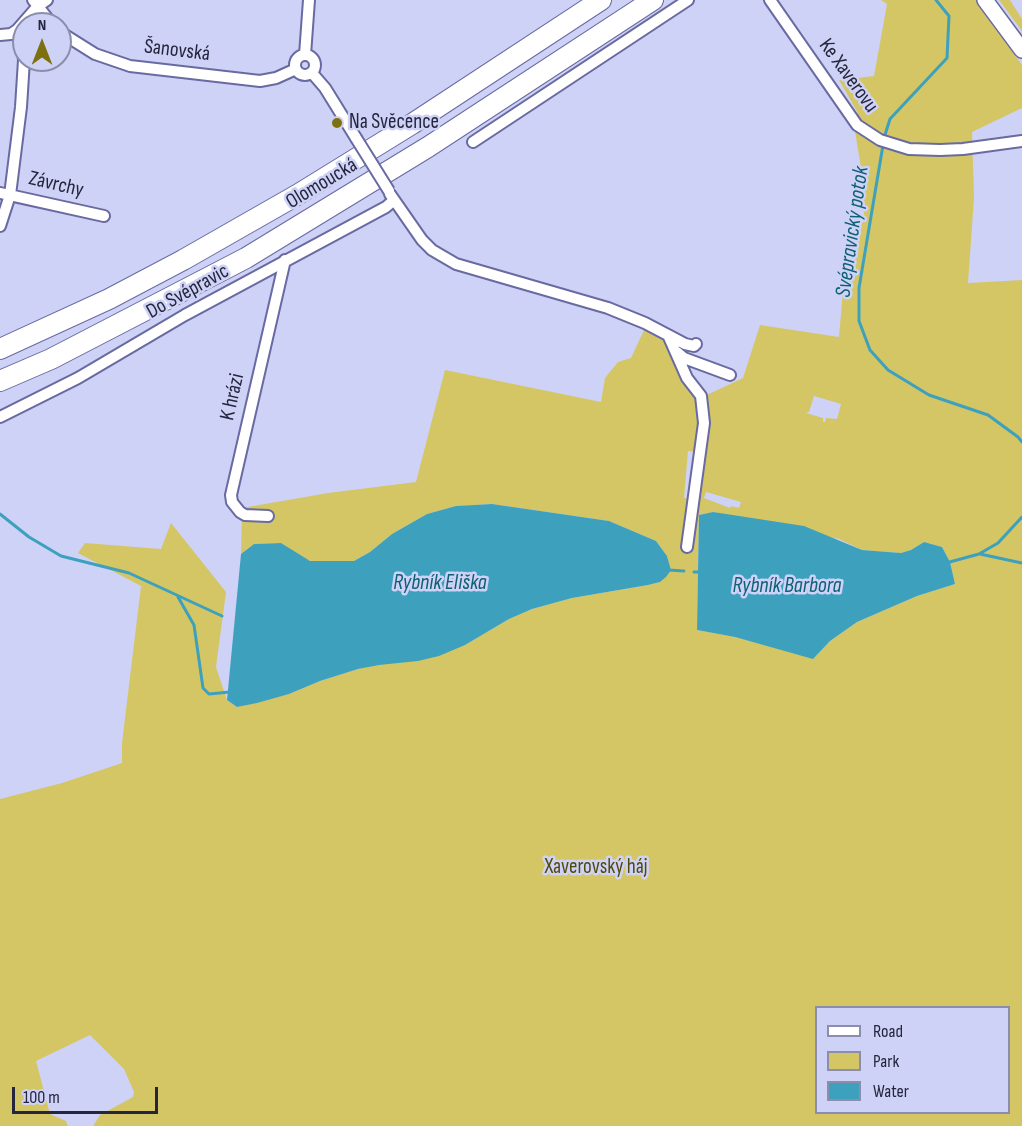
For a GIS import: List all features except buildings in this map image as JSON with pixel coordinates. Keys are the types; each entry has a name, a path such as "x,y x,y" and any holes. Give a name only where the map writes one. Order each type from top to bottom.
{"highway":[{"name":"Olomoucká","path":"0,349 109,299 297,195 412,124 601,0"},
{"name":"Olomoucká","path":"0,381 51,359 246,258 429,147 653,0"}],"street":[{"path":"35,3 47,0"},
{"path":"305,55 309,0"},
{"path":"473,142 688,0"},
{"name":"Ke Xaverovu","path":"770,0 857,125 884,141 909,149 940,150 1022,141"},
{"path":"985,0 1022,50"},
{"name":"Šanovská","path":"72,40 94,54 130,66 261,81 276,78 296,69"},
{"path":"305,55 310,56 315,62 315,69 304,76 296,69 296,60 305,55"},
{"path":"0,226 22,72"},
{"path":"312,73 325,88 391,195 422,240 432,250 470,270 608,308 690,346 696,344"},
{"name":"Závrchy","path":"5,194 104,216"},
{"name":"Do Svépravic","path":"0,417 78,378 185,315 386,207 391,195"},
{"name":"K hrázi","path":"268,516 245,515 232,502 231,495 285,260"},
{"path":"668,335 687,378 701,396 704,423 687,548"},
{"path":"674,350 684,358 730,375"}],"green space":[{"name":"Xaverovský háj","path":"881,0 977,0 1022,65 1022,108 972,132 974,198 968,283 1022,280 1022,1126 93,1126 100,1115 133,1097 134,1092 124,1069 90,1035 36,1061 50,1114 66,1121 68,1126 0,1126 0,799 62,783 122,763 122,743 141,586 78,553 85,543 161,549 171,523 226,592 216,667 227,700 237,707 289,694 358,669 465,645 509,619 532,609 572,598 660,582 671,570 667,556 656,541 609,521 492,504 456,506 427,514 392,534 370,552 354,561 314,562 304,559 281,543 254,544 241,554 242,508 328,493 416,482 445,370 601,402 605,378 618,362 631,358 645,328 665,340 696,400 743,378 760,325 839,337 845,266 864,218 863,180 853,119 858,113 839,80 874,76 887,4","holes":["814,396 841,404 837,419 826,418 823,422 823,418 806,413 809,412","688,451 699,452 693,499 684,498","706,492 741,502 739,508 731,506 730,508 704,498","713,512 839,539 862,550 901,553 924,542 942,547 950,562 955,584 917,596 857,622 830,641 813,658 735,637 697,630 699,515"]},
{"path":"999,0 1010,0 1022,19 1022,31"}],"water":[{"name":"Rybník Eliška","path":"492,504 609,521 656,541 667,556 671,570 660,582 572,598 532,609 509,619 465,645 439,656 358,669 257,703 237,707 227,700 241,554 254,544 281,543 310,561 354,561 370,552 392,534 427,514 456,506"},
{"name":"Rybník Barbora","path":"713,512 804,526 862,550 901,553 924,542 942,547 950,562 955,584 917,596 857,622 830,641 813,659 735,637 697,630 699,515"}],"waterway":[{"name":"Svépravický potok","path":"884,138 890,119 947,58 949,16 936,0"},
{"name":"Svépravický potok","path":"883,145 859,288 859,321 870,350 888,370 929,395 988,415 1022,442"},
{"name":"Svépravický potok","path":"0,514 29,537 61,556 129,573 222,616"},
{"name":"Svépravický potok","path":"946,563 979,554 998,543 1022,517"},
{"path":"980,554 1022,563"},
{"name":"Svépravický potok","path":"668,570 684,571"},
{"name":"Svépravický potok","path":"694,572 702,572"},
{"path":"178,597 194,625 203,688 209,694 230,692"}],"place":[{"name":"Na Svěcence","path":"337,123"}]}
